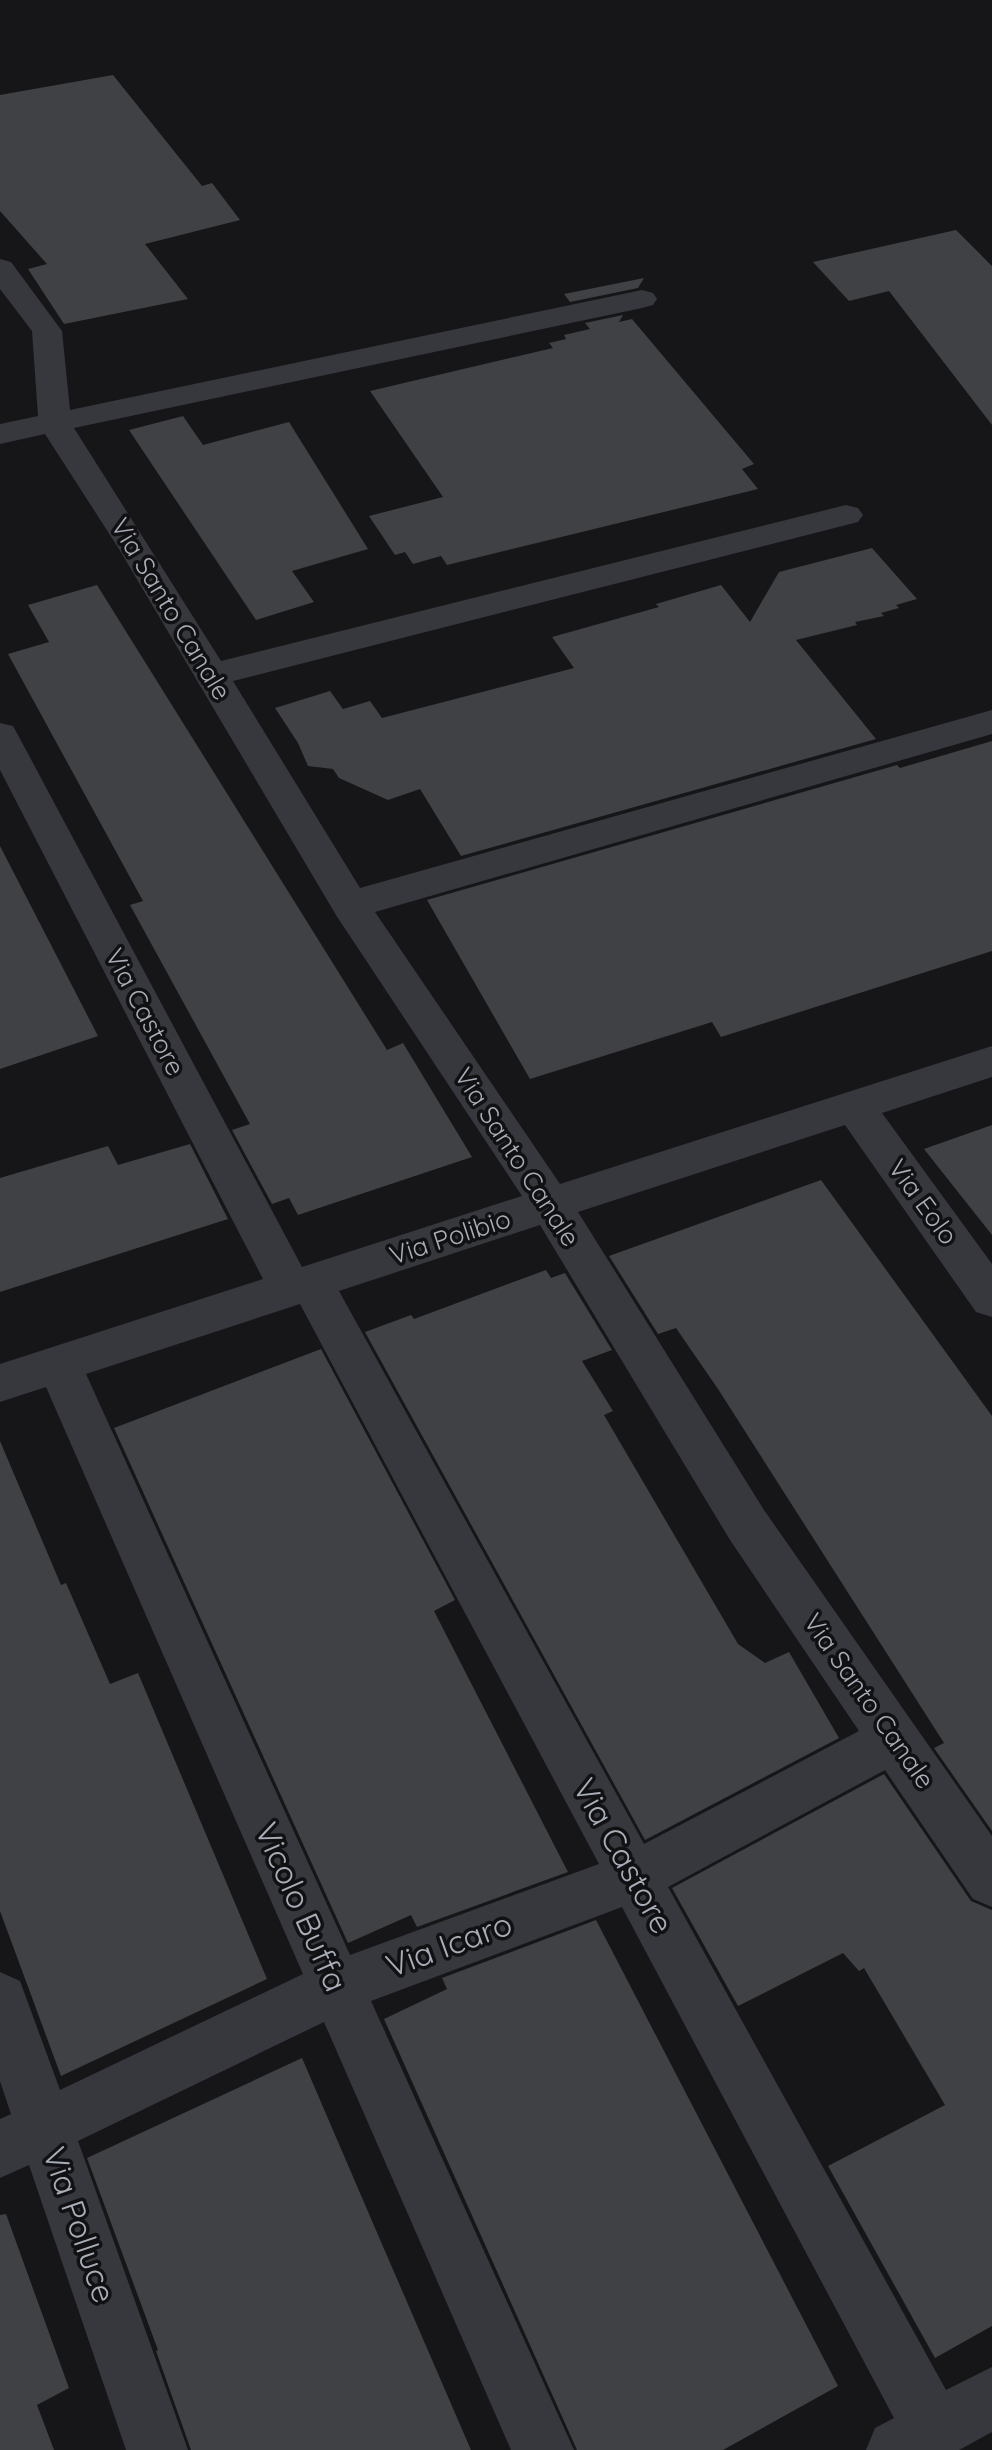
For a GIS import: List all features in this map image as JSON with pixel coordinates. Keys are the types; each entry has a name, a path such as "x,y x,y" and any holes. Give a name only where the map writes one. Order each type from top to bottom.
{"street":[{"path":"0,268 47,331 55,424"},
{"path":"0,434 642,299"},
{"name":"Via Santo Canale","path":"55,424 212,675 350,905 550,1204 747,1525 992,1881"},
{"path":"212,675 846,515"},
{"path":"350,905 992,722"},
{"name":"Via Castore","path":"0,735 301,1286 634,1877 916,2440"},
{"name":"Via Polibio","path":"0,1383 992,1061"},
{"name":"Via Eolo","path":"854,1106 992,1299"},
{"name":"Vicolo Buffa","path":"59,1364 543,2450"},
{"name":"Via Icaro","path":"23,2139 336,1987 634,1877 895,1738"},
{"name":"Via Polluce","path":"0,2000 23,2139 157,2450"},
{"path":"916,2440 992,2398"}],"building":[{"path":"113,75 202,186 212,183 240,220 145,244 188,299 64,324 28,269 47,264 0,211 0,95"},
{"path":"956,230 992,266 992,425 889,291 849,301 813,262"},
{"path":"644,278 638,288 570,302 564,294"},
{"path":"623,315 619,322 632,319 754,464 742,469 758,489 447,565 441,556 413,564 405,552 395,555 369,516 443,497 370,391 553,348 549,343 566,339 564,335 590,329 585,323"},
{"path":"183,416 203,445 289,422 368,549 292,571 314,602 256,620 129,430"},
{"path":"872,548 917,599 896,605 899,608 881,613 884,616 796,640 876,739 461,856 420,789 388,800 339,778 333,769 308,766 298,743 275,708 330,691 343,709 370,701 382,718 574,668 552,637 659,607 656,604 721,585 750,622 779,572"},
{"path":"97,585 387,1050 403,1043 472,1157 298,1215 289,1198 272,1204 232,1130 250,1124 130,905 143,901 8,654 49,642 28,605"},
{"path":"992,741 992,951 721,1037 712,1022 530,1079 427,900 897,765 900,768"},
{"path":"0,846 98,1036 0,1069"},
{"path":"992,1125 992,1235 924,1149"},
{"path":"190,1144 228,1219 0,1292 0,1178 108,1146 118,1165"},
{"path":"821,1180 992,1416 992,1831 934,1748 944,1743 718,1389 676,1328 658,1334 609,1256"},
{"path":"546,1270 551,1278 565,1273 612,1350 582,1361 613,1411 604,1415 738,1644 765,1663 789,1652 839,1738 645,1840 365,1332 411,1315 414,1319"},
{"path":"321,1349 455,1600 434,1611 568,1872 417,1927 411,1915 348,1943 114,1428"},
{"path":"0,1441 61,1585 66,1583 110,1684 138,1673 267,1979 61,2076 0,1911"},
{"path":"884,1774 971,1901 992,1910 992,2326 935,2358 828,2166 945,2105 864,1968 859,1971 843,1953 738,2006 672,1888"},
{"path":"596,1920 838,2386 723,2450 577,2450 384,2019 447,1989 442,1978"},
{"path":"302,2058 471,2450 191,2450 158,2350 87,2158"},
{"path":"6,2214 69,2388 37,2405 54,2450 0,2450 0,2215"}]}
